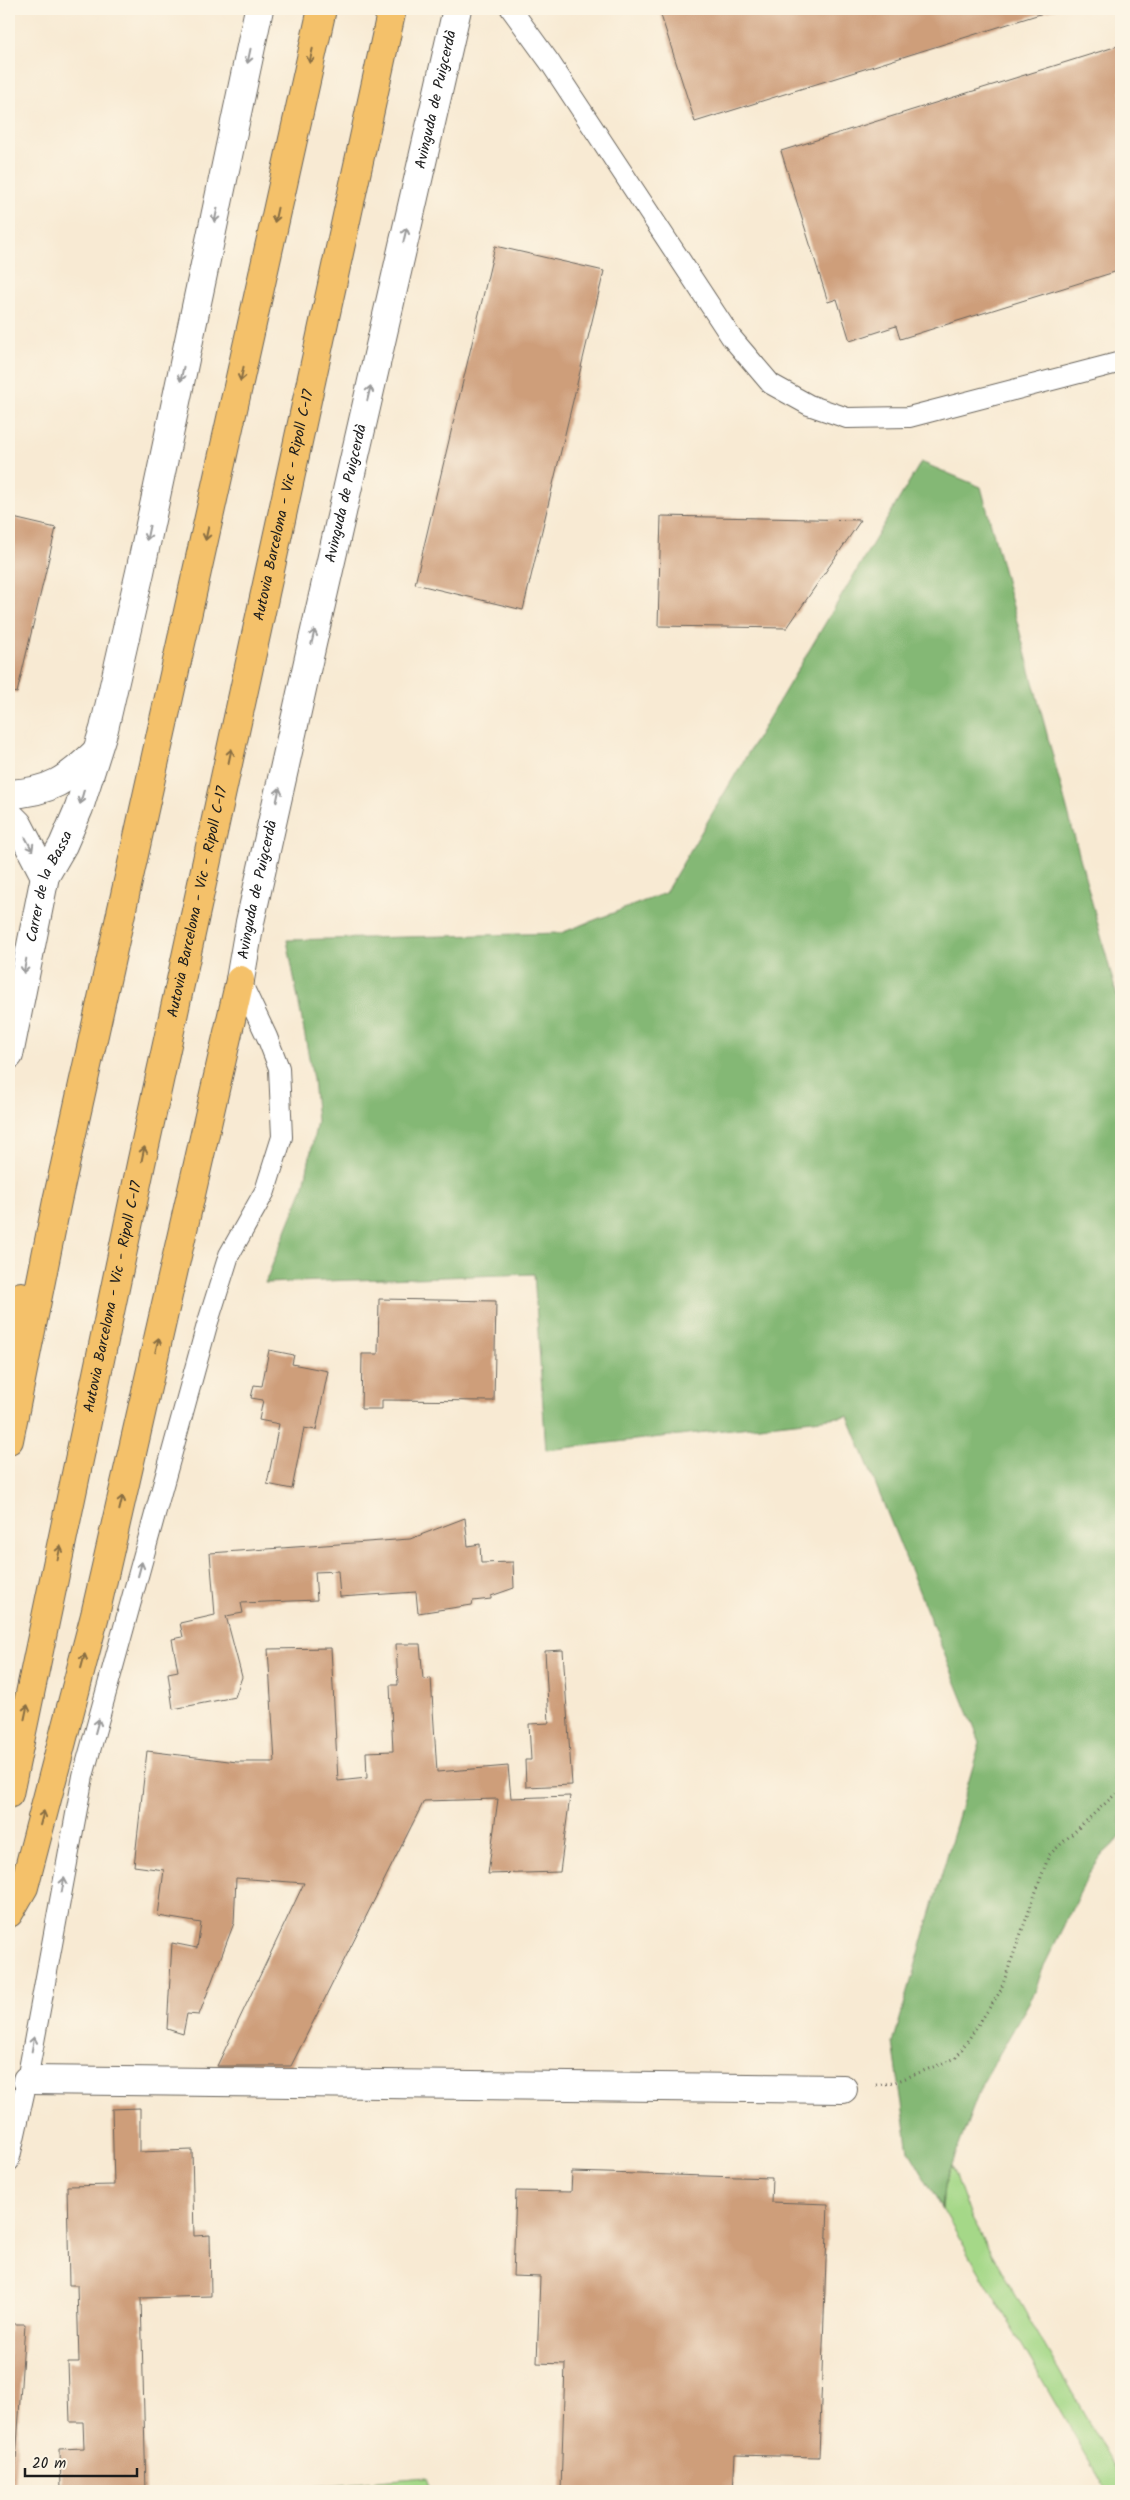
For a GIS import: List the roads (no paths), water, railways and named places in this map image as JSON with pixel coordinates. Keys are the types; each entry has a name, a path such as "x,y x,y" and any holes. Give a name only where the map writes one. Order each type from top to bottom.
{"highway":[{"path":"9,1440 57,1201 322,9"},
{"name":"Autovia Barcelona - Vic - Ripoll C-17","path":"9,1794 143,1155 392,9"},
{"path":"9,1913 24,1887 96,1615 240,980"},
{"path":"9,1340 24,1288 57,1201"}],"street":[{"path":"9,794 24,794 55,786 97,751 140,572 259,9"},
{"name":"Avinguda de Puigcerdà","path":"240,980 250,922 312,644 457,9"},
{"name":"Carrer de la Bassa","path":"9,1055 45,876 63,845 79,808 97,751"},
{"path":"9,815 18,824 45,876"},
{"path":"27,2080 843,2089"}],"lane":[{"path":"511,9 551,64 732,337 771,384 809,405 847,418 909,417 1121,362"},
{"path":"9,2160 27,2080 83,1776 207,1325 229,1256 265,1191 282,1137 279,1068 267,1037 240,980"}]}
